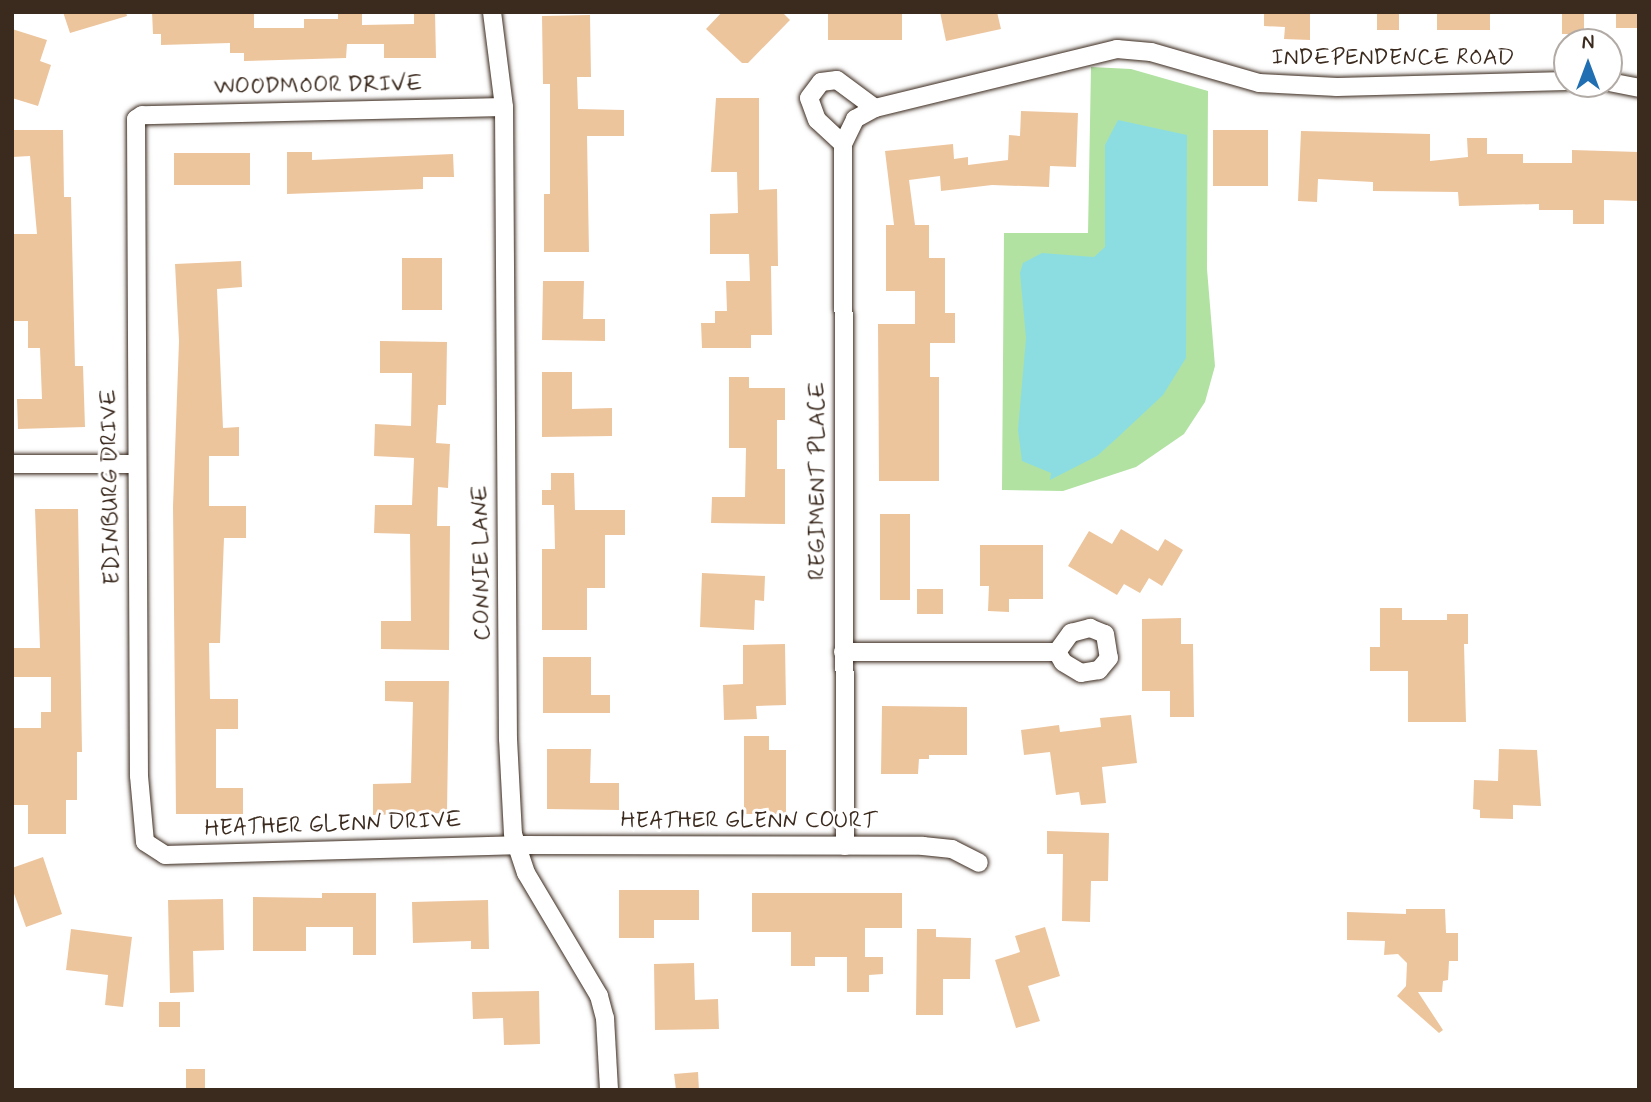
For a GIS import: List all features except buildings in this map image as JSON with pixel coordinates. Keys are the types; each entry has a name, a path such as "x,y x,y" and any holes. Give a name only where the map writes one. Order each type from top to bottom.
{"street":[{"name":"CONNIE LANE","path":"492,12 503,107 508,739 515,845 526,873 599,996 606,1018 608,1090"},
{"name":"INDEPENDENCE ROAD","path":"855,119 875,108 1117,49 1151,52 1259,83 1336,87 1553,81"},
{"path":"843,144 817,120 809,98 821,82 837,80 875,108"},
{"name":"WOODMOOR DRIVE","path":"136,120 142,115 503,107"},
{"name":"REGIMENT PLACE","path":"845,846 843,144 855,119"},
{"name":"EDINBURG DRIVE","path":"136,120 135,464 139,776 142,829 154,851"},
{"path":"12,464 135,464"},
{"path":"843,652 1057,652"},
{"name":"HEATHER GLENN COURT","path":"515,845 952,849 979,863"},
{"name":"HEATHER GLENN DRIVE","path":"154,851 165,855 515,845"}],"green space":[{"path":"1091,67 1131,69 1208,91 1207,269 1215,366 1205,402 1184,434 1136,467 1063,491 1002,490 1004,233 1088,233"}],"water":[{"path":"1118,120 1187,135 1186,358 1163,395 1116,439 1097,456 1050,480 1051,473 1022,461 1018,430 1026,338 1020,273 1023,263 1042,253 1094,257 1105,247 1105,145"}]}
